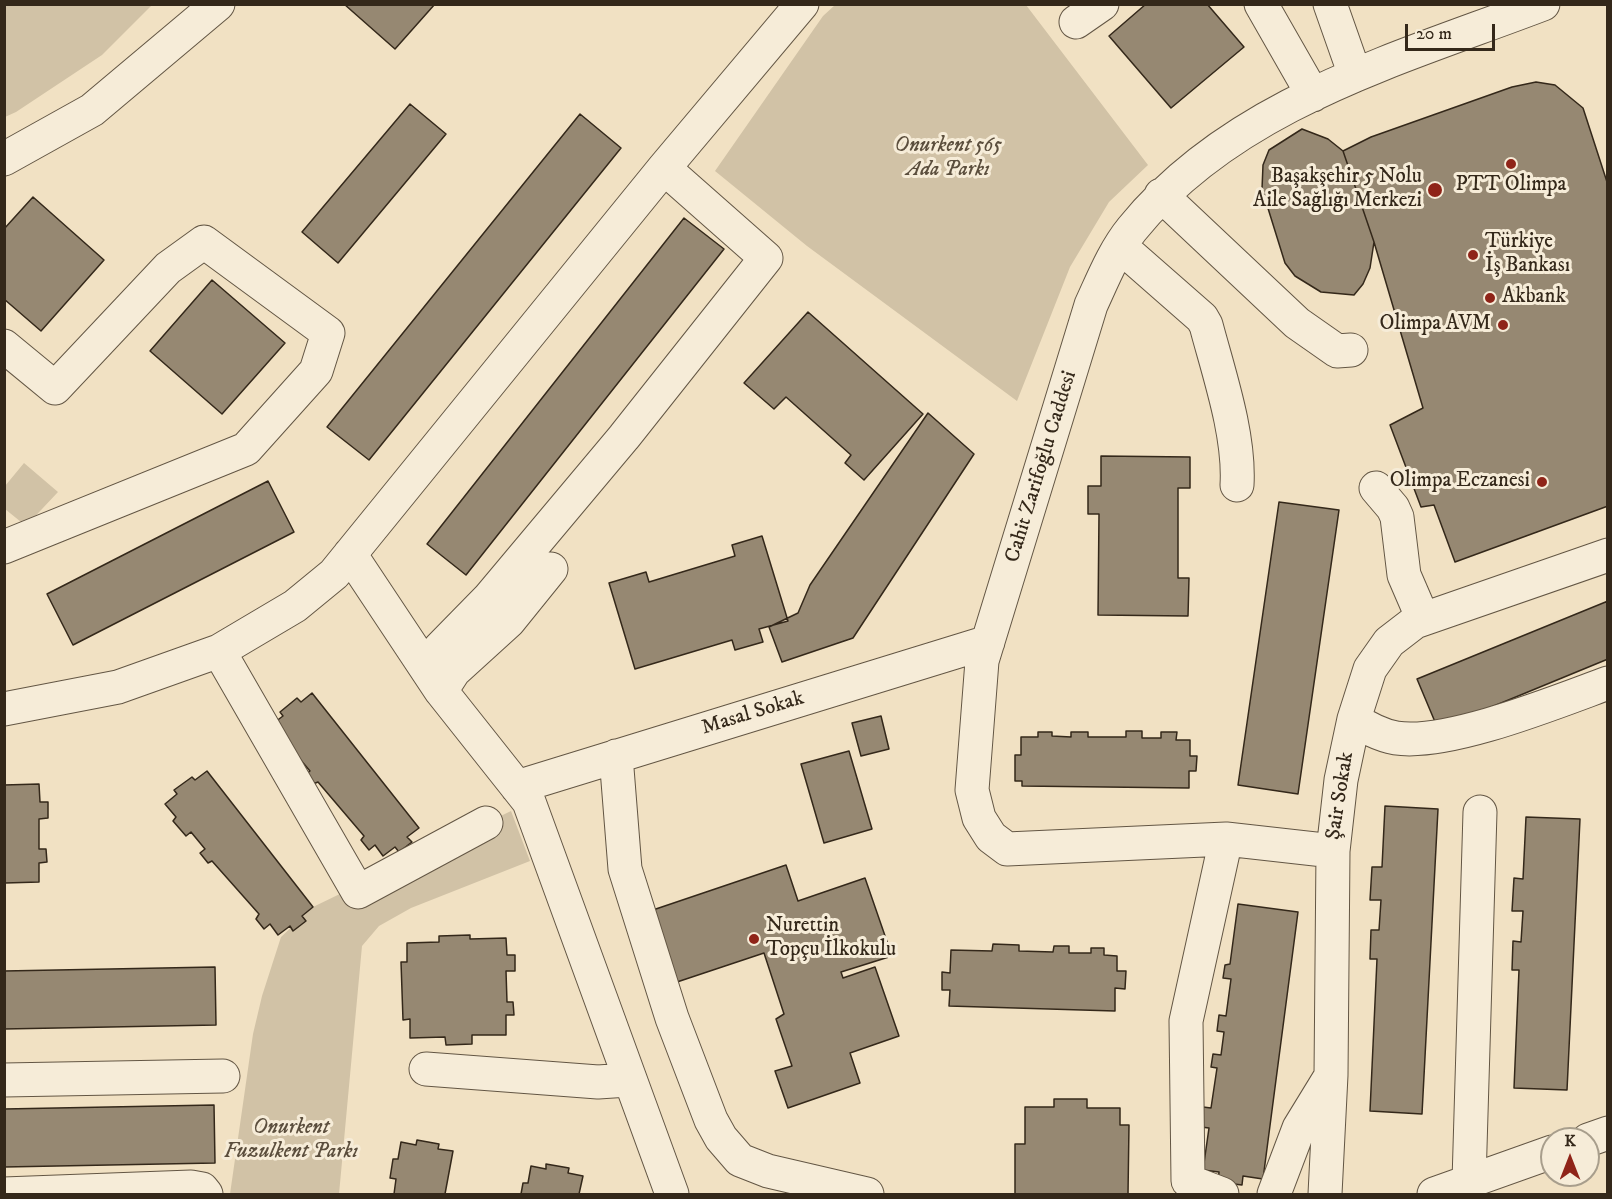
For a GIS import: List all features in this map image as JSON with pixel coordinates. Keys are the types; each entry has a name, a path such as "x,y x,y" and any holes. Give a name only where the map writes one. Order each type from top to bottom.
{"street":[{"path":"4,159 92,110 218,4"},
{"path":"5,707 118,687 219,651 295,606 334,574 690,136 802,4"},
{"path":"1261,4 1313,95"},
{"path":"1330,4 1355,75"},
{"name":"Cahit Zarifoğlu Caddesi","path":"1333,851 1226,839 1007,849 991,837 979,818 972,790 982,661 1091,305 1130,231 1161,195 1197,165 1276,113 1355,75 1543,4"},
{"path":"434,681 440,648 512,571 624,436 766,258 664,168"},
{"path":"1161,195 1298,323 1337,351 1351,350"},
{"path":"4,346 55,388 168,268 204,242 328,333 316,371 246,449 4,547"},
{"path":"1121,247 1202,318 1206,325 1233,440 1238,468 1237,485"},
{"path":"1376,488 1393,508 1397,517 1404,575 1423,619"},
{"path":"350,554 434,681 530,802 628,1080 672,1194"},
{"name":"Şair Sokak","path":"1324,1194 1331,1075 1333,851 1341,780 1354,719 1370,669 1389,642 1423,619 1608,555"},
{"path":"434,681 454,671 509,621 551,569"},
{"name":"Masal Sokak","path":"517,787 988,642"},
{"path":"219,651 358,892 486,823"},
{"path":"1354,719 1382,735 1412,739 1430,738 1507,718 1608,683"},
{"path":"616,756 625,869 672,1018 721,1138 740,1160 816,1184 867,1194"},
{"path":"1469,1181 1480,812"},
{"path":"1222,1194 1188,1181 1186,1022 1226,839"},
{"path":"426,1069 598,1082 628,1080"},
{"path":"1274,1194 1299,1128 1331,1075"},
{"path":"4,1080 223,1076"},
{"path":"1434,1194 1540,1156"},
{"path":"4,1194 191,1187 202,1189 206,1194"}],"green space":[{"path":"5,4 152,5 102,55 5,117"},
{"name":"Onurkent 565 Ada Parkı","path":"835,5 1026,5 1148,165 1109,202 1070,267 1017,401 807,246 715,171 823,16"},
{"path":"24,463 58,492 26,526 5,509 5,486"},
{"name":"Onurkent Fuzulkent Parkı","path":"511,811 530,861 411,908 379,926 362,946 339,1194 230,1194 253,1034 262,996 281,937 313,907"}],"building":[{"path":"344,4 435,4 395,49"},
{"path":"1146,4 1207,4 1244,47 1171,108 1109,36"},
{"name":"Olimpa AVM","path":"1536,82 1555,85 1583,108 1608,185 1608,506 1455,562 1434,505 1421,507 1390,425 1423,408 1374,242 1343,151 1371,137 1512,87"},
{"path":"410,104 446,134 338,263 302,232"},
{"path":"580,114 621,148 369,460 327,427"},
{"path":"1302,129 1328,139 1343,151 1374,242 1370,268 1363,284 1354,295 1321,292 1295,276 1285,263 1262,189 1263,165 1269,150"},
{"path":"33,197 104,260 41,331 4,299 4,229"},
{"path":"684,218 724,249 466,575 427,544"},
{"path":"212,280 285,343 222,414 150,351"},
{"path":"808,312 923,414 864,480 845,463 851,455 786,397 774,409 744,383"},
{"path":"928,413 974,454 853,638 782,662 769,627 798,613 810,585"},
{"path":"1101,456 1190,457 1190,488 1178,488 1178,578 1189,578 1188,616 1098,615 1099,514 1088,514 1088,486 1101,486"},
{"path":"268,481 294,532 73,645 47,594"},
{"path":"1279,502 1339,510 1298,794 1238,785"},
{"path":"762,536 788,621 759,629 763,642 735,650 732,640 635,669 609,583 646,572 649,582 735,556 732,545"},
{"path":"1608,601 1608,659 1438,729 1417,679"},
{"path":"312,693 419,828 407,837 412,842 399,852 395,847 383,856 375,845 369,850 361,840 364,836 318,782 313,784 305,775 310,771 271,725 283,716 280,712 297,698 301,702"},
{"path":"881,716 889,749 861,756 852,723"},
{"path":"1126,731 1142,731 1142,738 1161,738 1161,732 1177,732 1176,740 1190,740 1190,756 1197,756 1196,771 1189,771 1189,788 1022,786 1022,781 1015,781 1015,755 1021,755 1021,737 1038,737 1038,732 1052,732 1052,736 1071,737 1071,732 1088,732 1088,737 1126,737"},
{"path":"849,751 872,829 824,843 801,764"},
{"path":"207,771 313,907 302,916 306,921 293,931 290,926 278,935 270,924 264,929 256,919 259,914 212,861 208,863 200,853 205,849 191,832 186,836 173,821 176,817 165,804 177,794 174,790 192,777 195,780"},
{"path":"39,784 40,802 48,802 48,818 39,819 39,849 46,849 47,862 39,863 39,882 5,883 4,891 4,785"},
{"path":"1385,806 1438,809 1422,1114 1370,1111 1377,959 1370,959 1371,930 1379,930 1381,900 1370,900 1372,867 1382,867"},
{"path":"1526,817 1580,819 1567,1090 1514,1088 1519,970 1512,970 1513,941 1521,942 1523,911 1512,911 1514,878 1523,879"},
{"path":"786,865 798,901 865,878 892,956 841,972 843,978 875,967 899,1036 850,1053 860,1083 788,1108 775,1071 792,1066 776,1019 784,1014 764,953 668,985 644,913"},
{"path":"1238,904 1298,912 1263,1179 1243,1176 1242,1185 1218,1182 1219,1172 1203,1170 1209,1128 1201,1127 1203,1107 1211,1108 1217,1068 1211,1067 1213,1054 1221,1055 1224,1032 1217,1031 1219,1015 1226,1016 1231,979 1223,978 1225,965 1230,964"},
{"path":"470,935 470,939 506,938 507,955 515,955 515,971 506,971 507,1002 513,1002 514,1015 506,1015 506,1035 472,1035 472,1044 446,1045 445,1037 410,1038 410,1019 403,1020 401,962 407,962 407,943 439,942 439,936"},
{"path":"993,944 1019,945 1019,951 1053,952 1054,946 1069,946 1069,953 1091,953 1091,948 1104,948 1104,955 1117,956 1117,971 1126,971 1125,989 1115,988 1115,1011 949,1006 950,990 942,990 942,972 950,973 951,950 992,951"},
{"path":"215,967 216,1025 4,1029 4,971"},
{"path":"1054,1099 1087,1099 1087,1108 1120,1108 1120,1125 1129,1125 1128,1194 1015,1194 1015,1144 1025,1144 1025,1107 1054,1107"},
{"path":"214,1105 215,1163 4,1167 4,1109"},
{"path":"417,1140 439,1144 438,1149 453,1151 445,1194 394,1194 396,1179 390,1178 393,1159 398,1159 401,1142 416,1145"},
{"path":"546,1164 569,1168 568,1173 583,1176 579,1194 521,1194 523,1183 528,1183 531,1166 546,1169"}],"place":[{"name":"PTT Olimpa","path":"1511,164"},
{"name":"Başakşehir 5 Nolu Aile Sağlığı Merkezi","path":"1435,190"},
{"name":"Türkiye İş Bankası","path":"1473,255"},
{"name":"Akbank","path":"1490,298"},
{"name":"Olimpa AVM","path":"1503,325"},
{"name":"Olimpa Eczanesi","path":"1542,482"},
{"name":"Nurettin Topçu İlkokulu","path":"754,939"}]}
